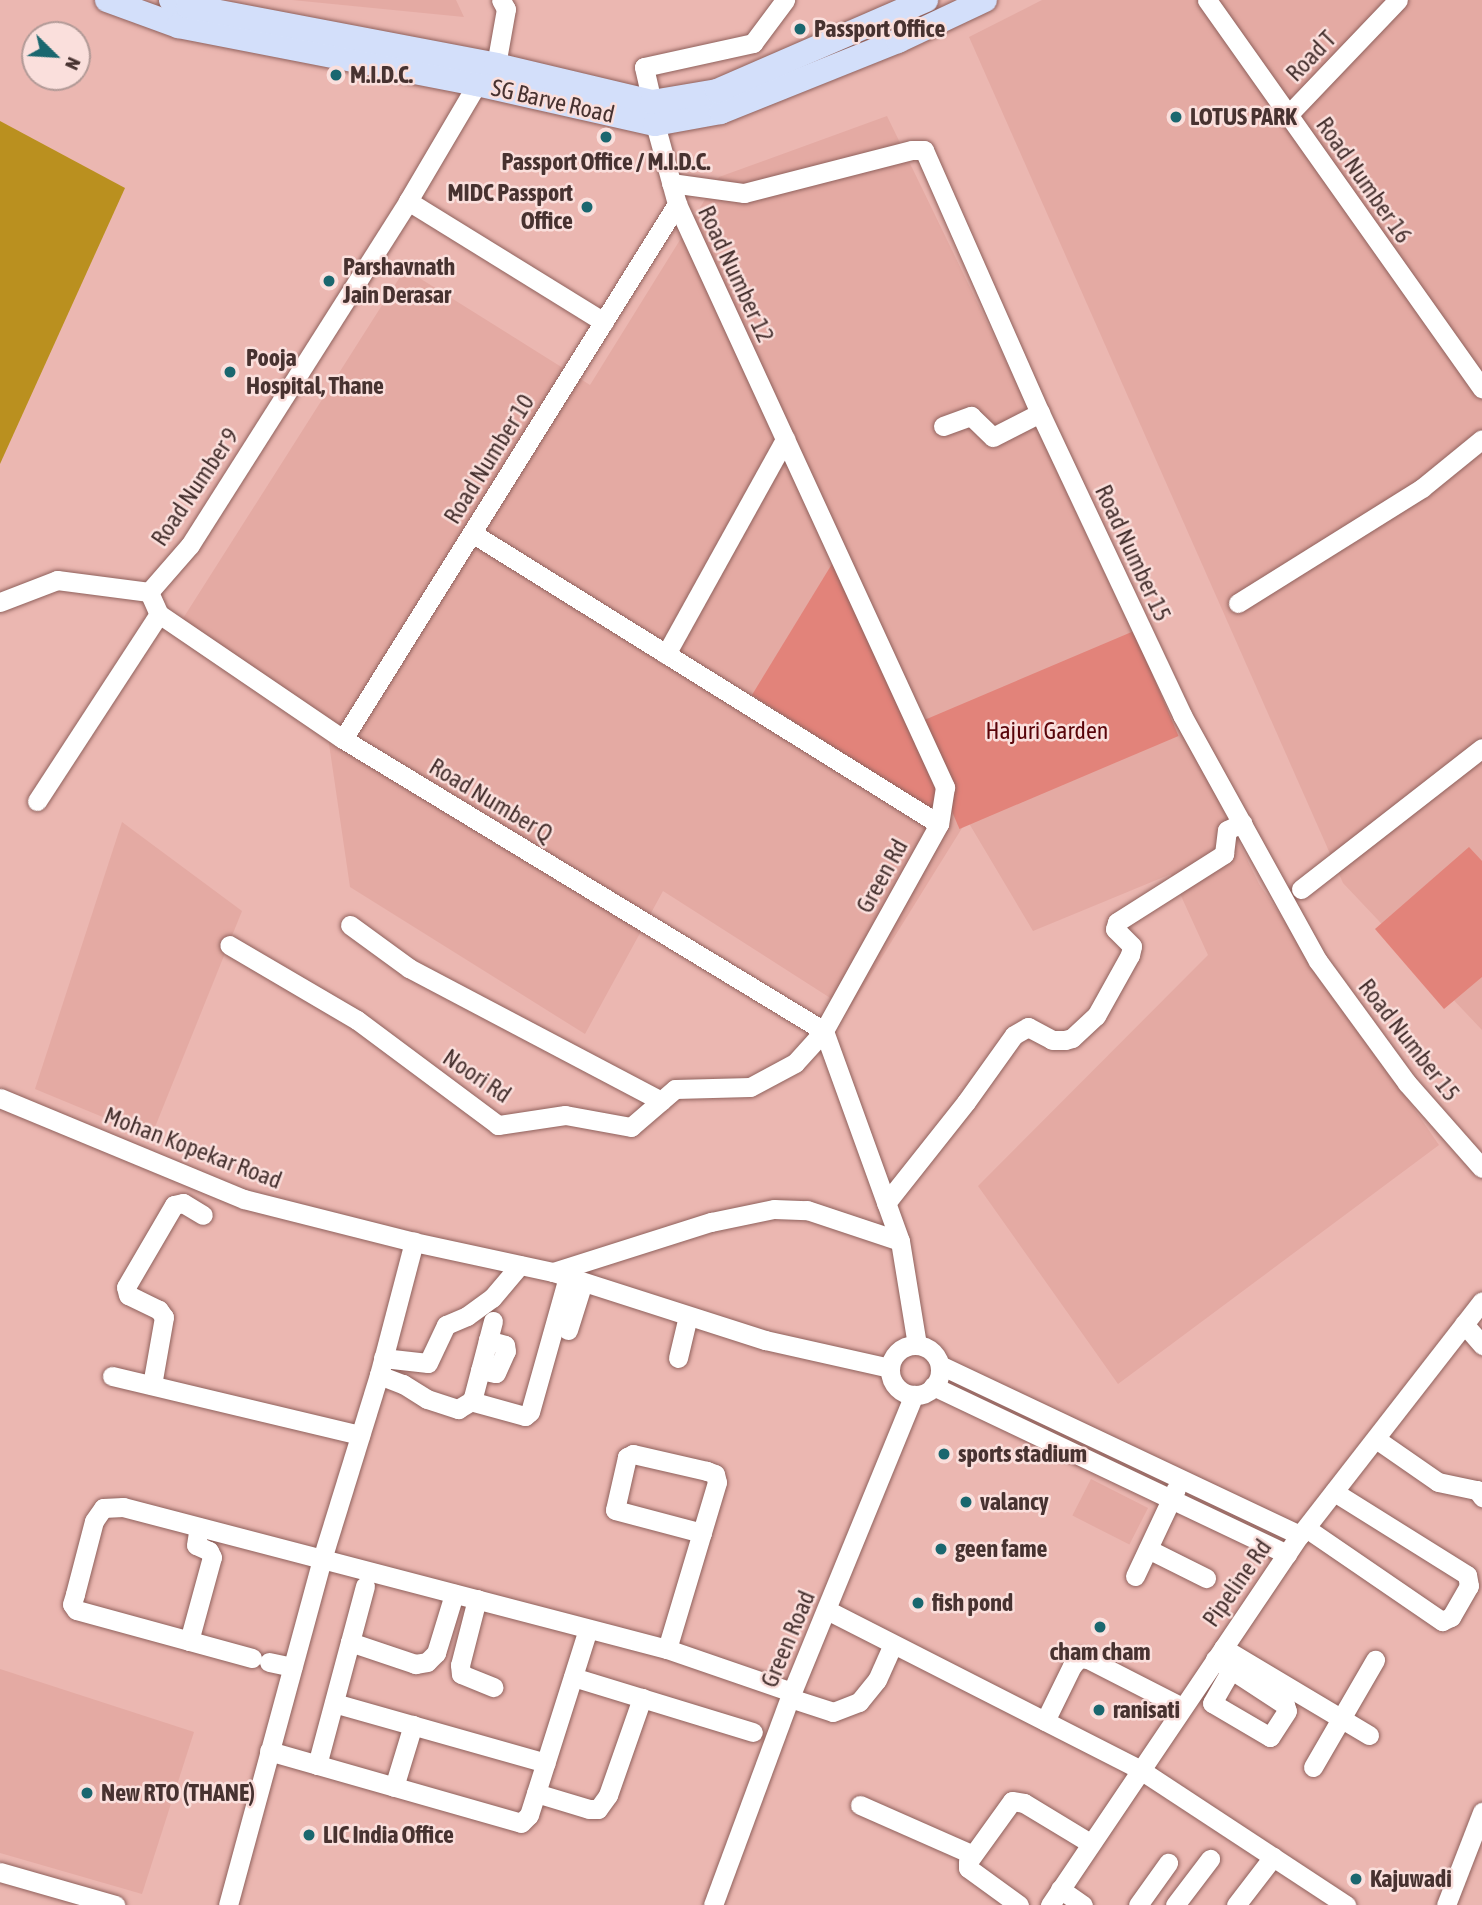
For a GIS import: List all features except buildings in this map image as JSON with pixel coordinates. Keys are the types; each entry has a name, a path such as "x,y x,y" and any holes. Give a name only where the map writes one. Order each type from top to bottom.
{"main road":[{"name":"SG Barve Road","path":"107,0 178,26 477,84 654,113 722,112 898,41 985,0"},
{"name":"SG Barve Road","path":"171,0 188,6 496,65 654,113 757,76 926,0"}],"street":[{"path":"496,65 506,9 501,0"},
{"path":"757,76 753,43 785,0"},
{"name":"Road Number 16","path":"1207,0 1482,389"},
{"name":"Road T","path":"1288,115 1398,0"},
{"name":"Road Number 12","path":"753,43 644,67 677,204 785,439"},
{"name":"Road Number 9","path":"149,592 190,545 408,201 477,84 496,65"},
{"name":"Road Number 15","path":"671,183 744,193 912,150 924,150 1040,413 1182,715 1318,961 1407,1083 1482,1168"},
{"path":"408,201 604,322"},
{"name":"Road Number 10","path":"343,739 677,204"},
{"path":"943,426 971,416 993,437 1040,413"},
{"path":"666,654 785,439"},
{"name":"Green Rd","path":"785,439 945,787 939,824 824,1031"},
{"path":"1238,603 1422,488 1482,439"},
{"path":"472,533 939,824"},
{"path":"0,602 57,580 149,592 159,614 37,801"},
{"name":"Road Number Q","path":"159,614 343,739 824,1031"},
{"path":"1301,888 1482,748"},
{"path":"886,1203 966,1102 1014,1035 1028,1027 1052,1040 1065,1040 1072,1038 1096,1016 1130,955 1132,946 1115,929 1116,922 1224,854 1227,830 1242,823"},
{"path":"350,925 409,968 661,1101"},
{"name":"Noori Rd","path":"229,945 357,1020 498,1125 565,1115 631,1127 676,1089 750,1087 794,1063 824,1031"},
{"path":"824,1031 901,1241 917,1345"},
{"name":"Mohan Kopekar Road","path":"0,1098 244,1199 568,1277 765,1340 890,1368"},
{"path":"152,1385 164,1317 159,1310 132,1298 125,1290 174,1205 183,1203 203,1215"},
{"path":"568,1277 711,1222 774,1209 807,1210 901,1241"},
{"path":"228,1905 322,1559 381,1367 414,1242"},
{"path":"381,1367 428,1363 446,1325 467,1316 492,1298 520,1265"},
{"path":"568,1277 568,1330"},
{"path":"473,1400 525,1416 530,1412 568,1277"},
{"name":"Pipeline Rd","path":"1055,1897 1182,1707 1223,1659 1303,1531 1482,1301"},
{"path":"678,1357 688,1316"},
{"path":"1464,1324 1482,1345"},
{"path":"381,1367 414,1381 427,1399 458,1409 473,1400 491,1330"},
{"path":"940,1365 937,1381 933,1386 925,1393 914,1395 901,1391 895,1385 890,1368 896,1353 902,1348 917,1345 932,1351 940,1365 1181,1478 1303,1531 1442,1620 1451,1617 1469,1586 1467,1575 1334,1492"},
{"path":"112,1376 360,1435"},
{"path":"933,1386 1287,1554"},
{"name":"Green Road","path":"713,1905 791,1695 914,1395"},
{"path":"1376,1439 1438,1482 1477,1490 1482,1497"},
{"path":"667,1649 718,1482 715,1474 633,1454 627,1457 615,1510 702,1533"},
{"path":"1135,1576 1181,1478"},
{"path":"292,1667 76,1610 72,1604 94,1521 103,1508 123,1507 667,1649 833,1712 859,1702 877,1680 893,1644"},
{"path":"189,1641 212,1557 209,1551 196,1545 200,1527"},
{"path":"1148,1549 1206,1578"},
{"path":"317,1765 365,1586"},
{"path":"350,1642 415,1664 427,1662 436,1653 454,1594"},
{"path":"477,1600 460,1665 461,1674 494,1687"},
{"path":"827,1610 1139,1769 1346,1905"},
{"path":"269,1751 517,1823 530,1815 588,1629"},
{"path":"1045,1721 1072,1665 1079,1658 1088,1658 1182,1707"},
{"path":"1223,1659 1369,1735"},
{"path":"1313,1767 1376,1660"},
{"path":"573,1677 753,1732"},
{"path":"536,1793 589,1809 598,1809 608,1796 642,1698"},
{"path":"334,1703 546,1763"},
{"path":"394,1787 413,1725"},
{"path":"1019,1905 968,1868 971,1854 1012,1801 1018,1801 1090,1843"},
{"path":"860,1805 971,1854"},
{"path":"1446,1905 1482,1812"},
{"path":"1236,1905 1273,1857"},
{"path":"1175,1905 1210,1859"},
{"path":"1138,1905 1168,1863"},
{"path":"0,1872 115,1905"},
{"path":"1055,1897 1083,1905"}],"shaded area":[{"path":"292,0 456,0 464,17"},
{"path":"1042,0 1482,0 1482,1030 1343,883 969,37"},
{"path":"887,116 1259,884 1439,1145 1118,1384 978,1186 1208,955 1171,874 1033,931 967,820 849,1010 663,891 585,1034 350,887 327,730 182,620 405,269 590,385 719,177"},
{"path":"0,121 125,188 0,464"},
{"path":"122,822 242,911 151,1137 35,1089"},
{"path":"1091,1479 1148,1508 1129,1545 1072,1516"},
{"name":"New RTO (THANE)","path":"0,1669 194,1732 142,1894 0,1853"}],"green space":[{"path":"835,559 937,793 934,811 752,695"},
{"name":"Hajuri Garden","path":"1134,631 1179,736 959,829 915,724"},
{"path":"1469,847 1482,861 1482,977 1444,1009 1375,929"}],"place":[{"name":"Passport Office","path":"800,29"},
{"name":"M.I.D.C.","path":"336,75"},
{"name":"LOTUS PARK","path":"1176,117"},
{"name":"Passport Office / M.I.D.C.","path":"606,137"},
{"name":"MIDC Passport Office","path":"587,207"},
{"name":"Parshavnath Jain Derasar","path":"329,281"},
{"name":"Pooja Hospital, Thane","path":"230,372"},
{"name":"sports stadium","path":"944,1454"},
{"name":"valancy","path":"966,1502"},
{"name":"geen fame","path":"941,1549"},
{"name":"fish pond","path":"918,1603"},
{"name":"cham cham","path":"1100,1627"},
{"name":"ranisati","path":"1099,1710"},
{"name":"New RTO (THANE)","path":"87,1793"},
{"name":"LIC India Office","path":"309,1835"},
{"name":"Kajuwadi","path":"1356,1879"}]}
